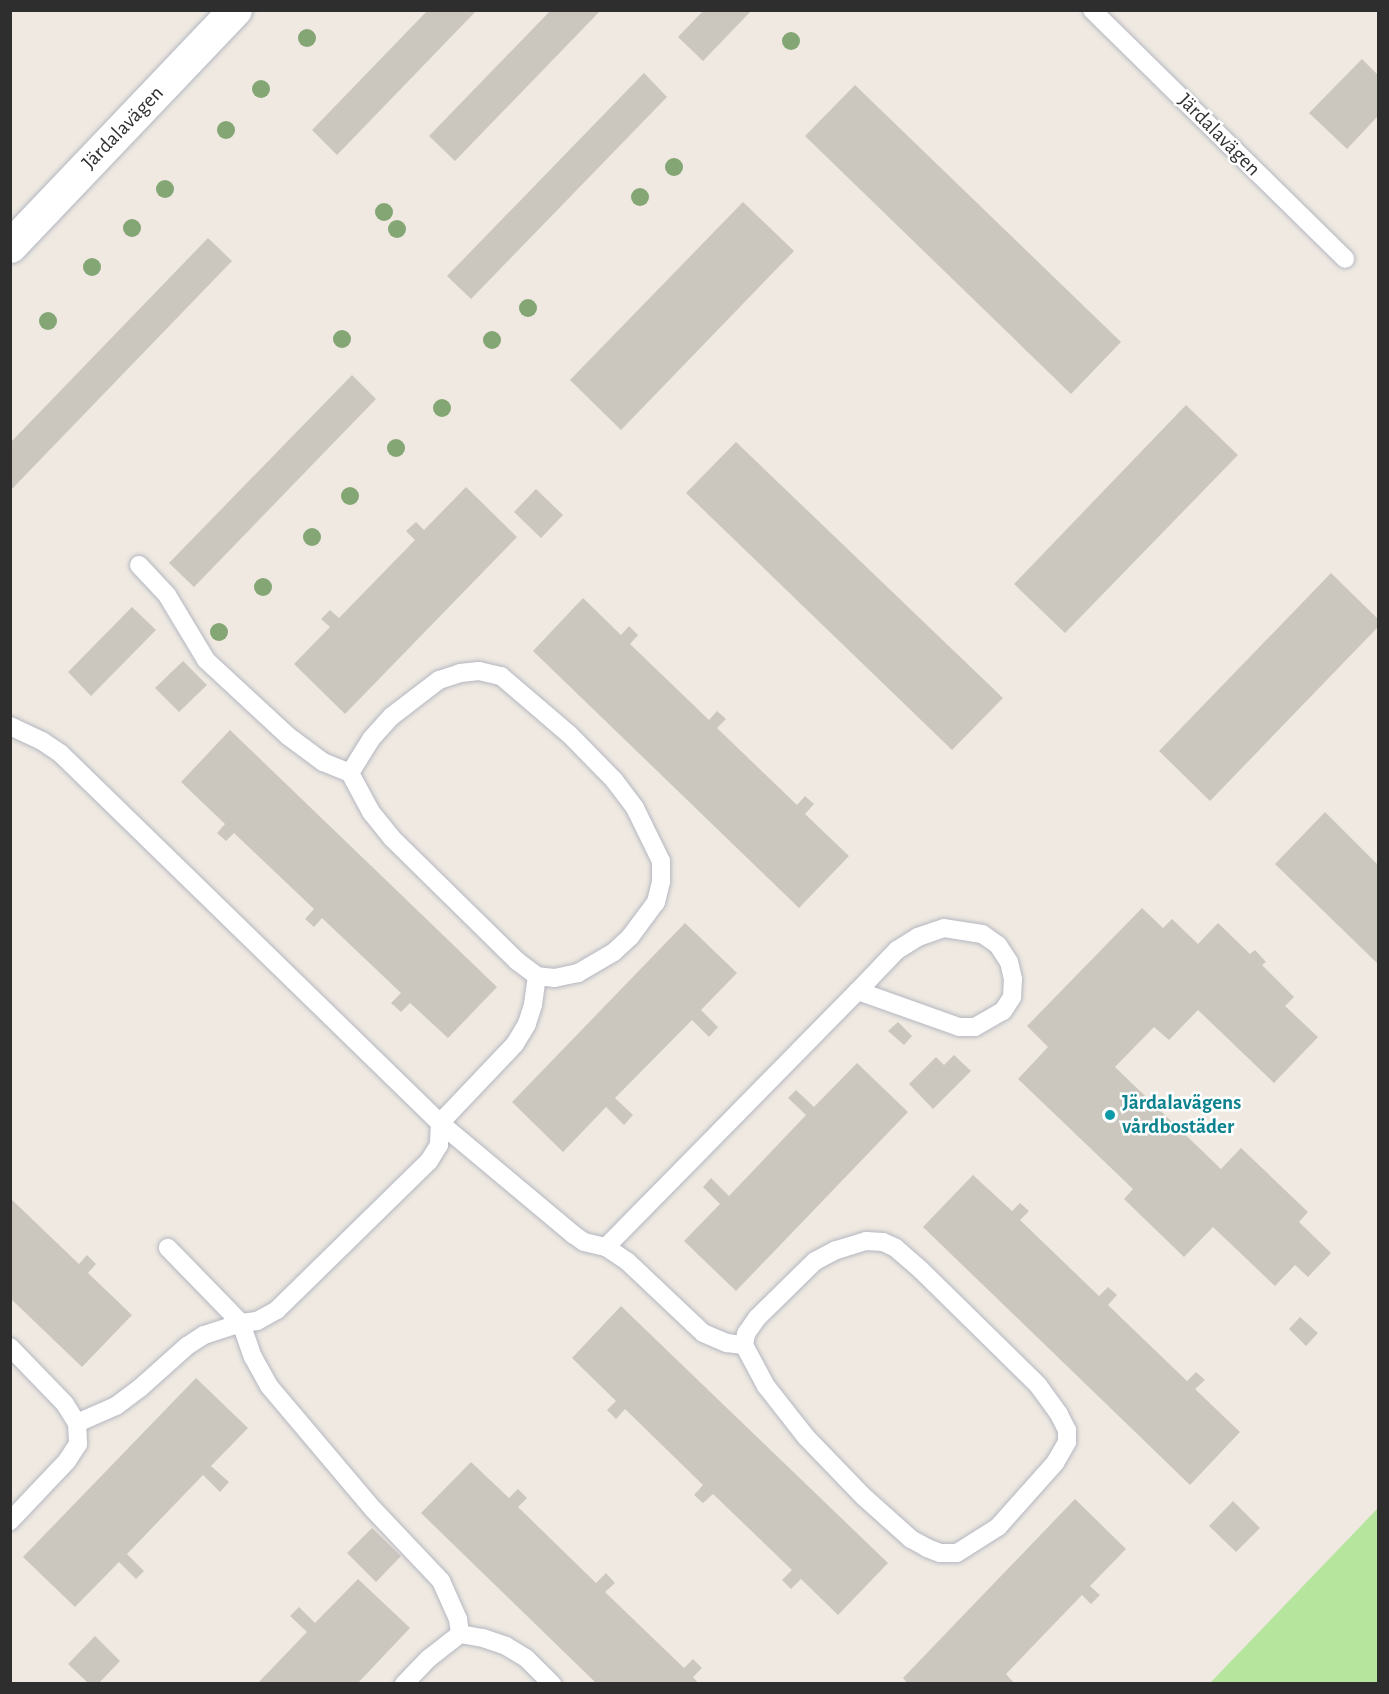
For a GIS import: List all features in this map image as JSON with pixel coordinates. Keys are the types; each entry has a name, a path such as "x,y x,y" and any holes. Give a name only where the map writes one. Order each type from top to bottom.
{"street":[{"name":"Järdalavägen","path":"10,246 236,10"}],"lane":[{"name":"Järdalavägen","path":"1092,10 1345,259"},
{"path":"139,565 167,595 206,660 288,736 323,762 350,773 371,812 392,838 517,961 537,976 555,978 578,973 614,952 630,937 656,902 661,882 661,861 634,808 615,780 523,693 501,676 480,671 460,673 439,680 415,696 371,739 350,773"},
{"path":"10,726 42,741 60,753 440,1123 574,1235 584,1242 606,1247 628,1262 703,1333 727,1343 744,1345"},
{"path":"606,1247 897,950 918,937 944,928 982,934 998,945 1009,962 1013,979 1012,997 1003,1011 975,1027 959,1027 858,991"},
{"path":"77,1423 116,1406 204,1335 241,1323 257,1321 277,1310 429,1161 439,1145 440,1123 515,1044 527,1024 534,1005 537,976"},
{"path":"866,1241 883,1242 896,1248 921,1270 1038,1384 1067,1430 1067,1442 1056,1463 998,1527 957,1553 940,1553 911,1539 864,1497 806,1437 766,1386 744,1345 746,1334 757,1317 815,1261 836,1250 866,1241"},
{"path":"168,1248 241,1323 253,1357 269,1386 373,1509 441,1581 458,1619 460,1634"},
{"path":"10,1347 64,1404 77,1423 78,1444 67,1461 10,1521"},
{"path":"404,1683 428,1659 460,1634 483,1638 506,1646 526,1658 552,1683"}],"green space":[{"path":"1378,1508 1378,1683 1210,1683"}],"building":[{"path":"428,10 477,10 337,155 312,130"},
{"path":"551,10 601,10 455,161 429,136"},
{"path":"704,10 752,10 703,61 678,37"},
{"path":"1362,59 1378,75 1378,116 1347,149 1309,113"},
{"path":"644,73 667,97 471,299 447,276"},
{"path":"855,85 1121,342 1071,394 805,136"},
{"path":"743,202 794,251 621,430 570,380"},
{"path":"208,238 232,261 10,491 10,443"},
{"path":"352,375 376,399 194,587 169,563"},
{"path":"1186,405 1238,455 1065,633 1014,584"},
{"path":"736,442 1003,698 952,750 686,493"},
{"path":"466,487 517,537 345,714 294,664 330,627 321,619 330,610 339,618 415,540 406,531 416,522 424,530"},
{"path":"536,489 563,515 541,538 514,512"},
{"path":"1331,573 1378,619 1378,627 1210,801 1159,751"},
{"path":"583,598 621,635 629,626 638,635 630,644 709,720 717,711 726,719 717,728 797,805 805,796 814,804 805,814 849,856 799,908 533,651"},
{"path":"132,607 156,630 91,696 68,672"},
{"path":"183,661 207,685 179,712 155,688"},
{"path":"230,730 497,987 448,1038 410,1003 401,1012 391,1003 401,993 322,918 314,927 305,919 314,909 234,833 226,841 217,833 225,824 181,782"},
{"path":"1325,812 1378,865 1378,964 1275,864"},
{"name":"Järdalavägens vårdbostäder","path":"1142,908 1163,928 1172,919 1198,944 1218,923 1250,954 1255,950 1266,962 1262,965 1294,997 1285,1006 1318,1037 1274,1083 1198,1010 1169,1040 1154,1027 1115,1067 1221,1169 1241,1148 1308,1212 1299,1222 1331,1253 1308,1277 1295,1265 1275,1286 1213,1227 1184,1257 1124,1199 1133,1189 1018,1079 1048,1047 1027,1026"},
{"path":"685,923 737,973 701,1010 718,1027 709,1037 692,1020 615,1098 633,1115 624,1125 606,1107 563,1152 512,1102"},
{"path":"898,1022 912,1036 904,1045 888,1031"},
{"path":"954,1055 971,1071 933,1109 909,1084 936,1057 944,1065"},
{"path":"857,1063 908,1112 736,1291 684,1241 720,1204 703,1187 711,1178 729,1196 806,1115 788,1098 796,1090 814,1107"},
{"path":"973,1175 1012,1211 1020,1203 1029,1211 1020,1220 1099,1296 1108,1287 1117,1295 1108,1305 1187,1381 1196,1372 1205,1380 1195,1389 1240,1432 1190,1485 923,1227"},
{"path":"10,1198 79,1264 87,1255 96,1264 88,1273 132,1315 82,1367 10,1298"},
{"path":"621,1306 888,1563 838,1615 801,1579 791,1589 782,1580 792,1570 713,1494 703,1503 694,1495 703,1485 625,1409 616,1419 607,1410 616,1401 572,1358"},
{"path":"1300,1317 1318,1333 1306,1346 1289,1329"},
{"path":"196,1378 248,1428 211,1466 229,1482 220,1492 203,1475 127,1554 144,1571 136,1579 119,1562 75,1607 23,1557"},
{"path":"471,1462 509,1498 518,1489 527,1498 518,1507 596,1583 606,1573 615,1583 605,1592 684,1668 693,1659 702,1668 693,1677 699,1684 597,1684 421,1513"},
{"path":"1075,1499 1126,1549 1090,1586 1100,1595 1091,1604 1082,1595 1006,1674 1015,1684 908,1684 903,1678"},
{"path":"1233,1501 1260,1528 1236,1552 1209,1526"},
{"path":"372,1528 401,1556 376,1582 347,1553"},
{"path":"358,1579 410,1628 357,1684 257,1684 307,1632 290,1616 299,1607 315,1623"},
{"path":"95,1636 120,1661 98,1684 89,1684 68,1664"}],"place":[{"name":"Järdalavägens vårdbostäder","path":"1110,1115"}]}
